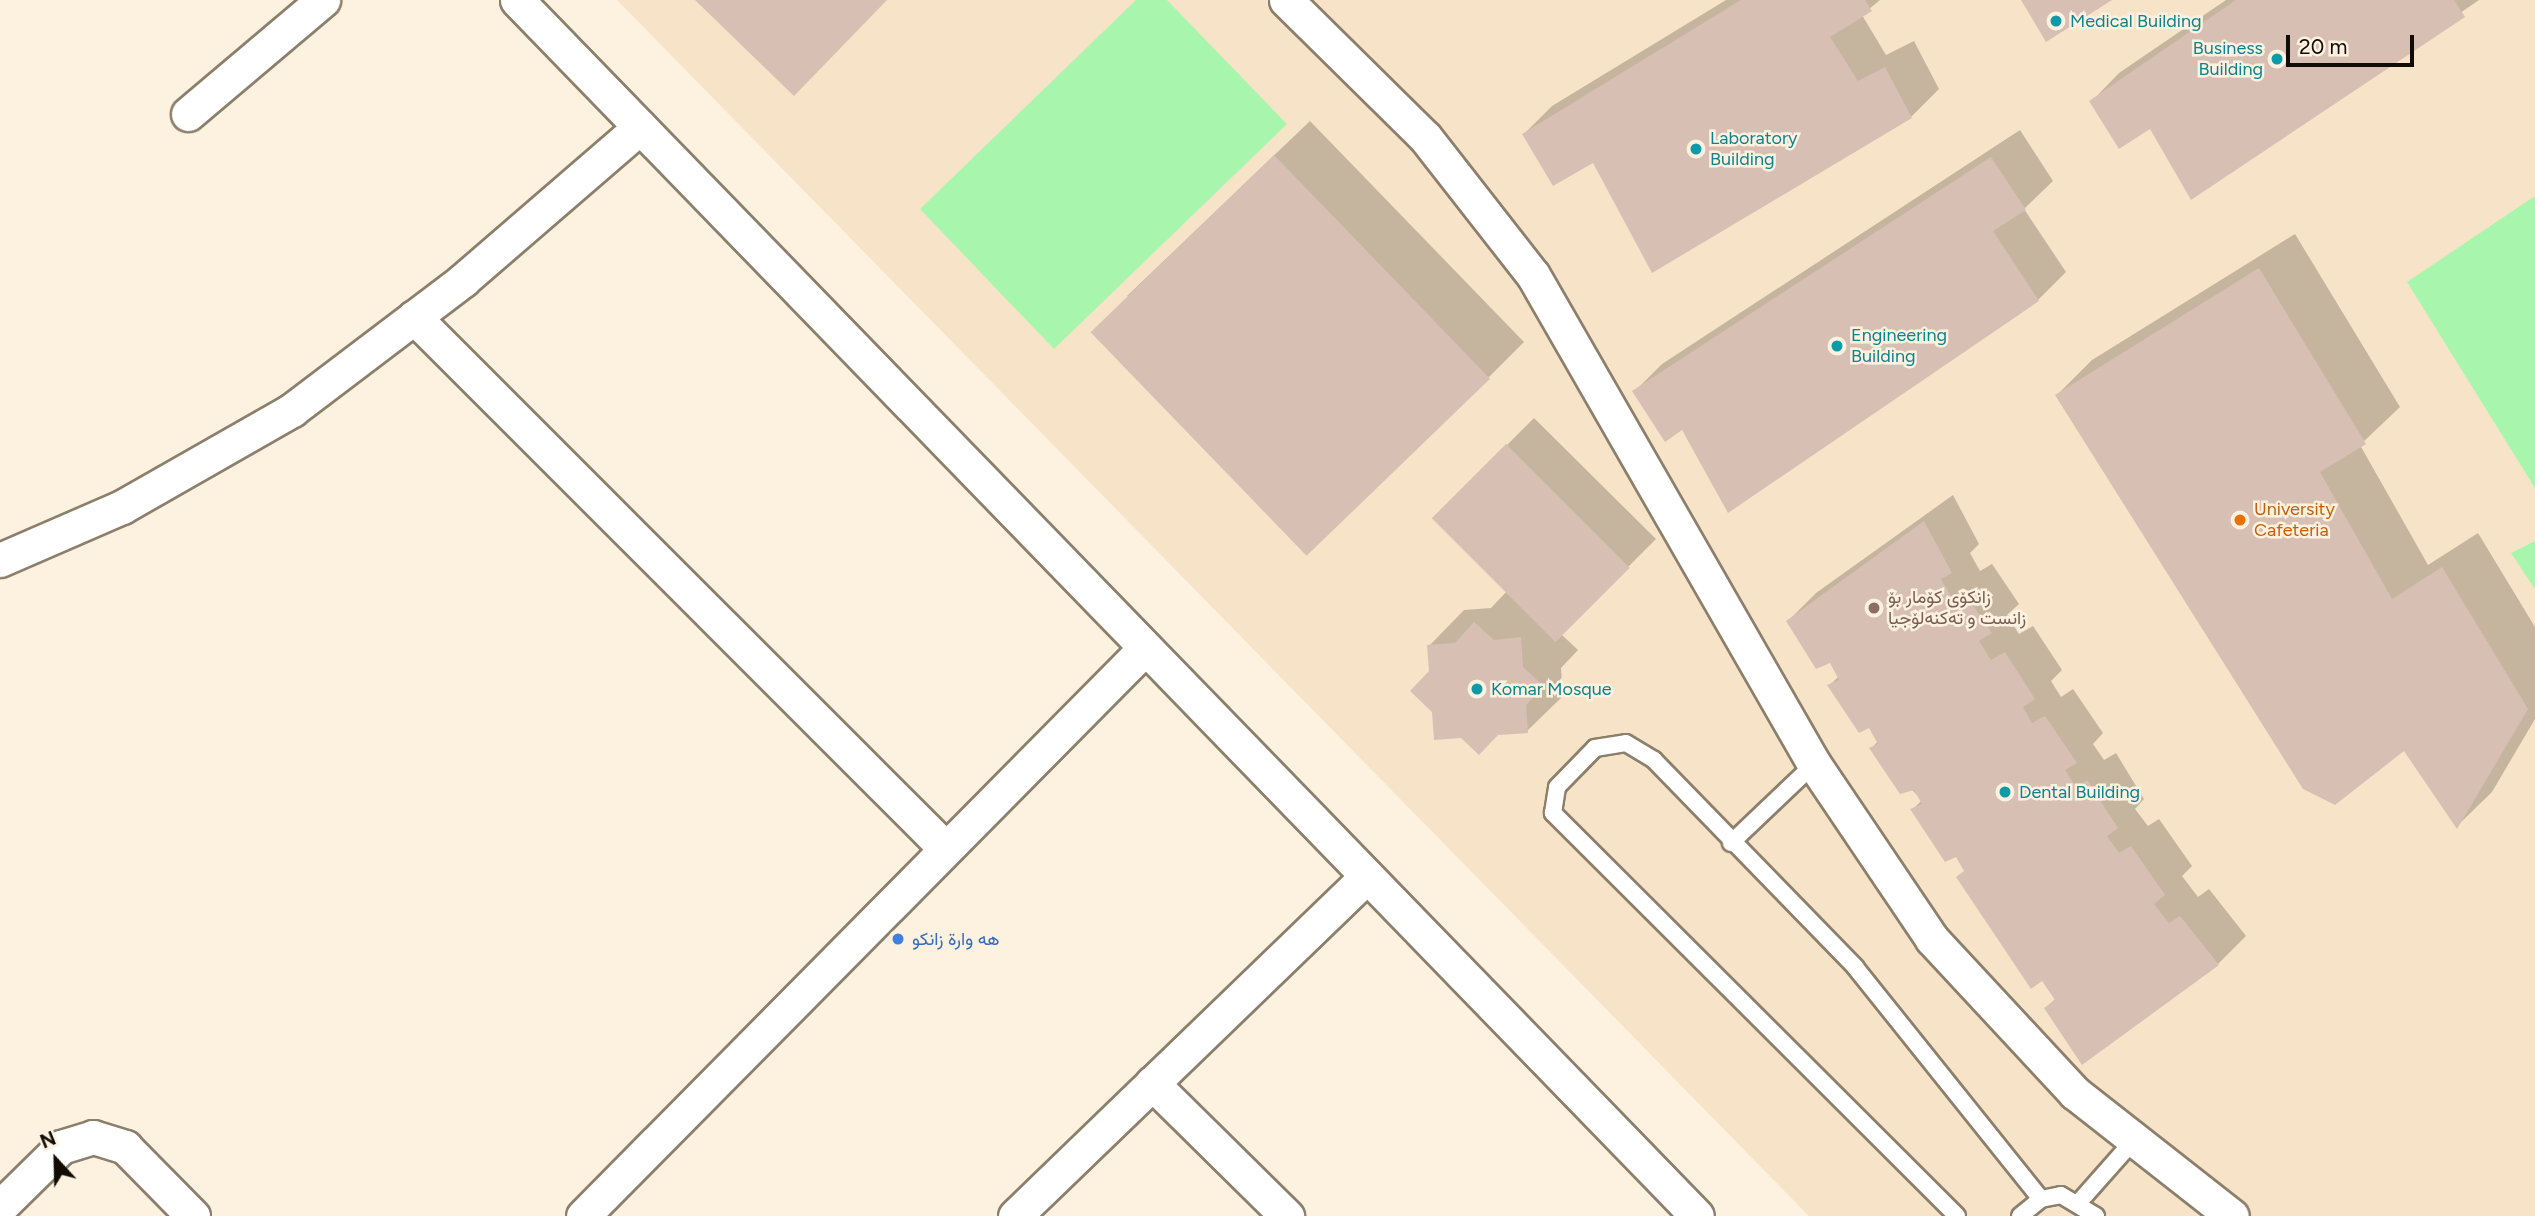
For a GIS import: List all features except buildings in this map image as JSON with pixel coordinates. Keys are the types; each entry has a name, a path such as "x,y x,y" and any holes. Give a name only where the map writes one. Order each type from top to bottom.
{"street":[{"path":"188,114 323,0"},
{"path":"517,0 1697,1216"},
{"path":"1286,0 1425,137 1533,275 1814,764 1932,939 2000,1018 2133,1141 2232,1216"},
{"path":"0,560 122,507 292,410 414,317 640,127"},
{"path":"414,317 946,849"},
{"path":"583,1216 1146,648"},
{"path":"1015,1216 1367,876"},
{"path":"1152,1083 1287,1216"},
{"path":"0,1207 61,1147 93,1137 125,1147 193,1216"}],"lane":[{"path":"1957,1216 1563,825 1553,800 1595,748 1626,743 1654,761 1731,843 1855,967 2041,1199"},
{"path":"1731,843 1814,764"},
{"path":"2080,1201 2133,1141"},
{"path":"2020,1216 2041,1199 2080,1201 2096,1216"}],"shaded area":[{"name":"زانکۆی کۆمار بۆ زانست و تەکنەلۆجیا","path":"617,0 2535,0 2535,1216 1809,1216"}],"green space":[{"path":"1136,0 1167,0 1287,124 1054,349 920,209"},
{"path":"2535,196 2535,488 2407,282"},
{"path":"2535,541 2535,589 2511,553"}],"place":[{"name":"Medical Building","path":"2056,21"},
{"name":"Business Building","path":"2277,59"},
{"name":"Laboratory Building","path":"1696,149"},
{"name":"Engineering Building","path":"1837,346"},
{"name":"University Cafeteria","path":"2240,520"},
{"name":"زانکۆی کۆمار بۆ زانست و تەکنەلۆجیا","path":"1874,608"},
{"name":"Komar Mosque","path":"1477,689"},
{"name":"Dental Building","path":"2005,792"},
{"name":"هه وارة زانكو","path":"898,939"}]}
